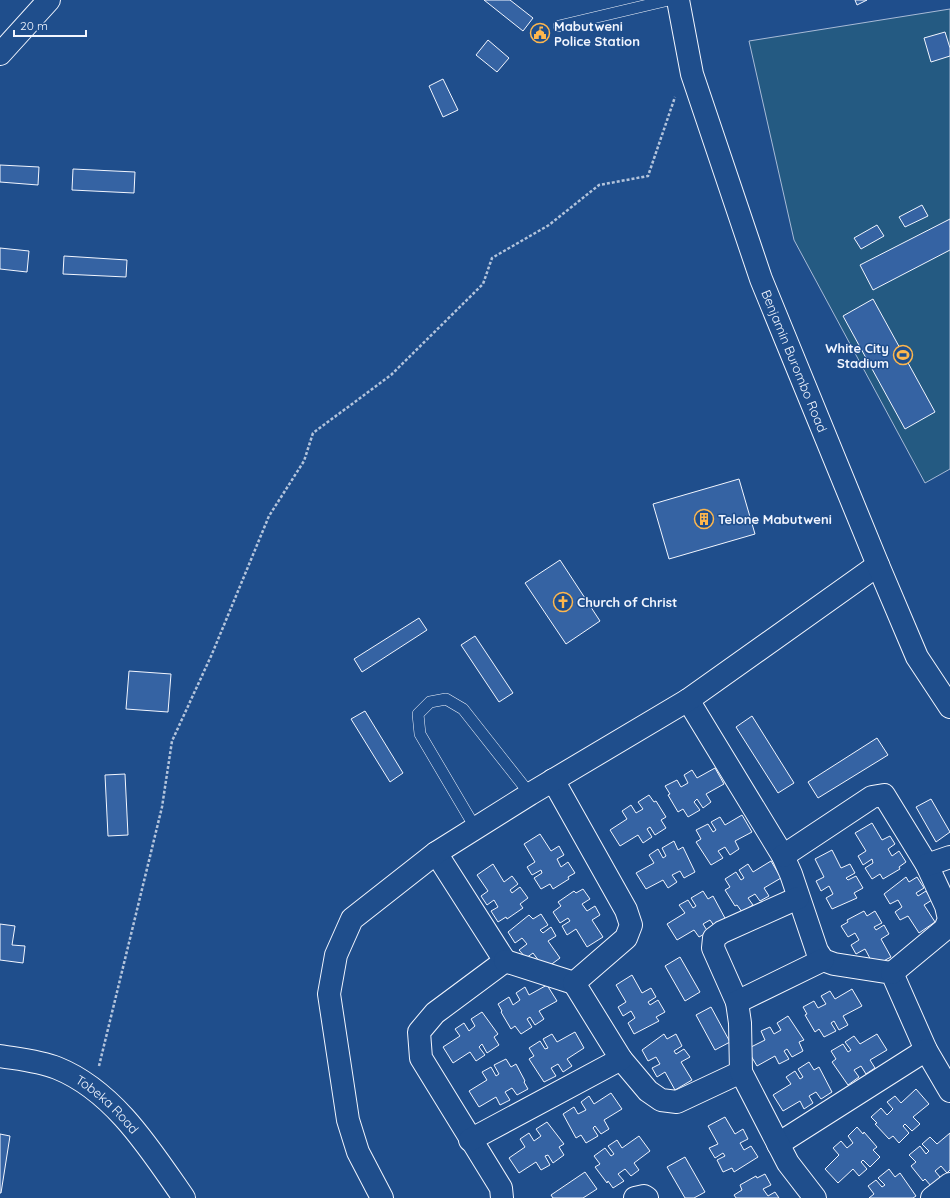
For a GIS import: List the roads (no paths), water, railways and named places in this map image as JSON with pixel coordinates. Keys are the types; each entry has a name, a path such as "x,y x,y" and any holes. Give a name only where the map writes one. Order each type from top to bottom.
{"street":[{"path":"0,54 49,0"},
{"name":"Benjamin Burombo Road","path":"678,0 692,74 761,279 917,657 950,707"},
{"path":"382,1198 358,1152 348,1120 329,994 336,955 352,919 436,853 553,780 688,700 878,565"},
{"path":"688,700 783,856 791,874 817,951 823,960"},
{"path":"553,780 626,910 631,925 626,938 574,983"},
{"path":"783,856 872,797 884,795 927,865 946,906 949,919 945,929 892,973"},
{"path":"436,853 505,961 574,983 621,1059 648,1091 661,1100 676,1102 741,1072"},
{"path":"927,865 950,857"},
{"path":"798,898 722,932 714,938 713,948 737,1002 740,1023 741,1072 788,1163 815,1198"},
{"path":"737,1002 823,960 892,973"},
{"path":"502,1198 501,1188 470,1140 421,1058 418,1032 435,1013 505,961"},
{"path":"892,973 926,1050 950,1091"},
{"path":"778,1144 926,1050"},
{"name":"Tobeka Road","path":"0,1056 57,1067 94,1088 118,1112 152,1152 184,1198"},
{"path":"470,1140 621,1059"},
{"path":"932,1198 950,1184"},
{"path":"635,1198 644,1196 647,1198"}],"lane":[{"path":"559,26 669,0"},
{"path":"476,829 420,734 418,714 430,702 446,699 464,709 530,794"}],"place":[{"name":"Mabutweni Police Station","path":"540,33"},
{"name":"White City Stadium","path":"903,355"},
{"name":"Telone Mabutweni","path":"704,519"},
{"name":"Church of Christ","path":"563,602"}]}
